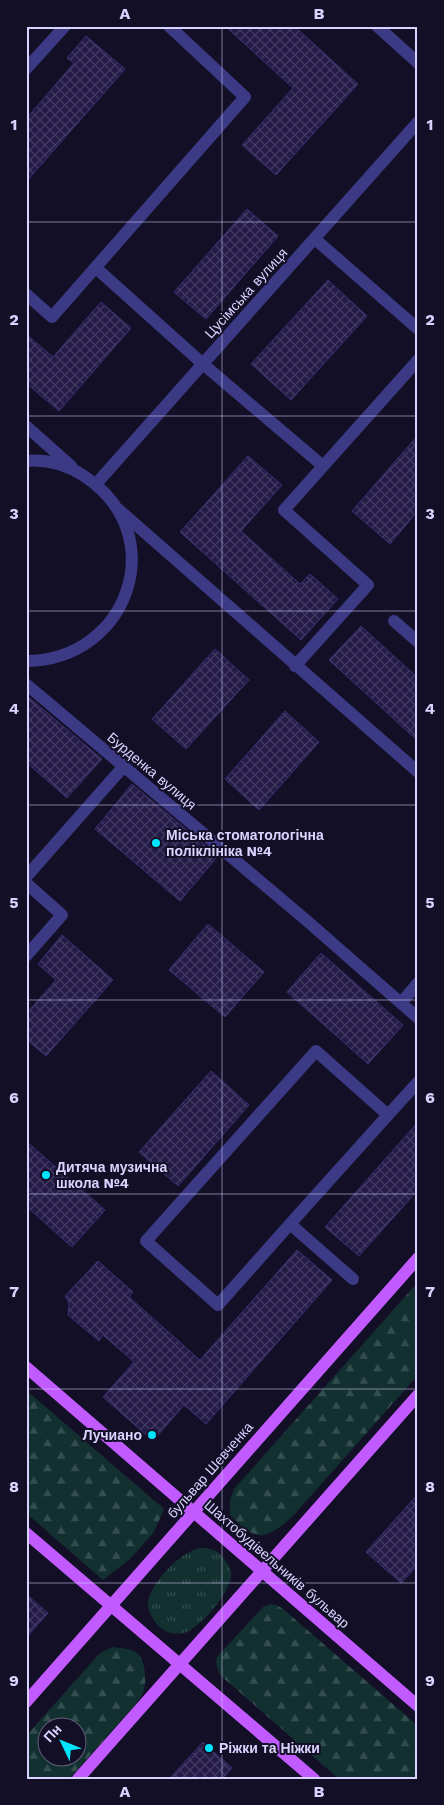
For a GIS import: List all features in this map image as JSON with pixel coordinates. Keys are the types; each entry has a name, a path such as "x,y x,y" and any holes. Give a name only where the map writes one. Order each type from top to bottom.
{"main road":[{"name":"бульвар Шевченка","path":"26,1702 418,1258"},
{"name":"Шахтобудівельників бульвар","path":"26,1367 418,1706"},
{"path":"78,1779 418,1395"},
{"path":"26,1533 314,1779"}],"street":[{"path":"26,69 65,26"},
{"path":"26,294 52,317 245,98 169,26"},
{"path":"377,26 415,56"},
{"name":"Цусімська вулиця","path":"96,484 418,122"},
{"path":"315,239 418,330"},
{"path":"96,268 203,364 323,466"},
{"path":"295,666 368,586 284,510 418,360"},
{"path":"26,426 74,470 96,484 118,509 418,772"},
{"path":"26,462 34,460 53,463 74,470"},
{"path":"26,661 52,659 84,646 101,633 114,618 128,590 132,555 128,532 118,509"},
{"path":"394,621 418,642"},
{"name":"Бурденка вулиця","path":"26,684 306,920 418,1018"},
{"path":"26,876 124,766"},
{"path":"26,883 62,915 26,956"},
{"path":"401,1003 418,983"},
{"path":"388,1115 316,1050 146,1241 218,1305 418,1082"},
{"path":"290,1224 353,1279"}],"green space":[{"path":"418,1282 418,1375 292,1517 283,1525 267,1534 253,1534 246,1530 230,1515 230,1500 234,1489"},
{"path":"26,1390 164,1509 154,1532 130,1559 103,1580 26,1513"},
{"path":"199,1548 214,1550 223,1557 231,1570 229,1584 220,1600 195,1627 183,1633 168,1632 155,1622 149,1610 148,1601 155,1585 168,1569 183,1556"},
{"path":"270,1604 282,1608 418,1726 418,1779 339,1779 220,1675 216,1663 217,1657 263,1607"},
{"path":"112,1647 124,1648 139,1655 145,1675 145,1686 142,1696 88,1758 88,1718 42,1718 100,1653"},
{"path":"38,1723 38,1768 79,1768 69,1779 26,1779 26,1736"}],"building":[{"path":"225,26 294,26 358,84 276,175 242,145 293,88"},
{"path":"86,36 125,69 26,182 26,119 74,63 67,58"},
{"path":"247,209 278,236 206,319 174,292"},
{"path":"328,280 367,316 291,400 251,364"},
{"path":"101,302 131,328 59,411 26,383 26,334 53,357"},
{"path":"418,435 418,511 390,544 352,511"},
{"path":"248,456 282,485 241,531 300,584 310,574 338,599 301,640 180,532"},
{"path":"361,626 418,678 418,741 329,660"},
{"path":"215,649 249,680 186,749 152,719"},
{"path":"26,695 102,759 67,798 26,762"},
{"path":"285,711 319,742 259,810 225,779"},
{"name":"Міська стоматологічна поліклініка №4","path":"132,784 218,856 180,901 95,829"},
{"path":"208,924 264,972 225,1017 169,970"},
{"path":"62,935 113,980 46,1056 26,1039 26,1014 56,980 38,964"},
{"path":"321,953 403,1025 368,1064 287,992"},
{"path":"211,1071 249,1105 178,1186 139,1152"},
{"path":"418,1122 418,1190 359,1256 325,1227"},
{"name":"Дитяча музична школа №4","path":"26,1141 105,1210 72,1247 26,1206"},
{"path":"297,1250 332,1280 206,1424 184,1405 153,1441 103,1397 134,1362 103,1335 99,1341 68,1315 69,1303 65,1296 98,1261 133,1292 129,1297 200,1360"},
{"path":"418,1494 418,1565 401,1583 366,1552"},
{"path":"26,1594 48,1613 26,1638"},
{"path":"203,1742 232,1768 222,1779 169,1779"}],"place":[{"name":"Міська стоматологічна поліклініка №4","path":"156,843"},
{"name":"Дитяча музична школа №4","path":"46,1175"},
{"name":"Лучиано","path":"152,1435"},
{"name":"Ріжки та Ніжки","path":"209,1748"}]}
